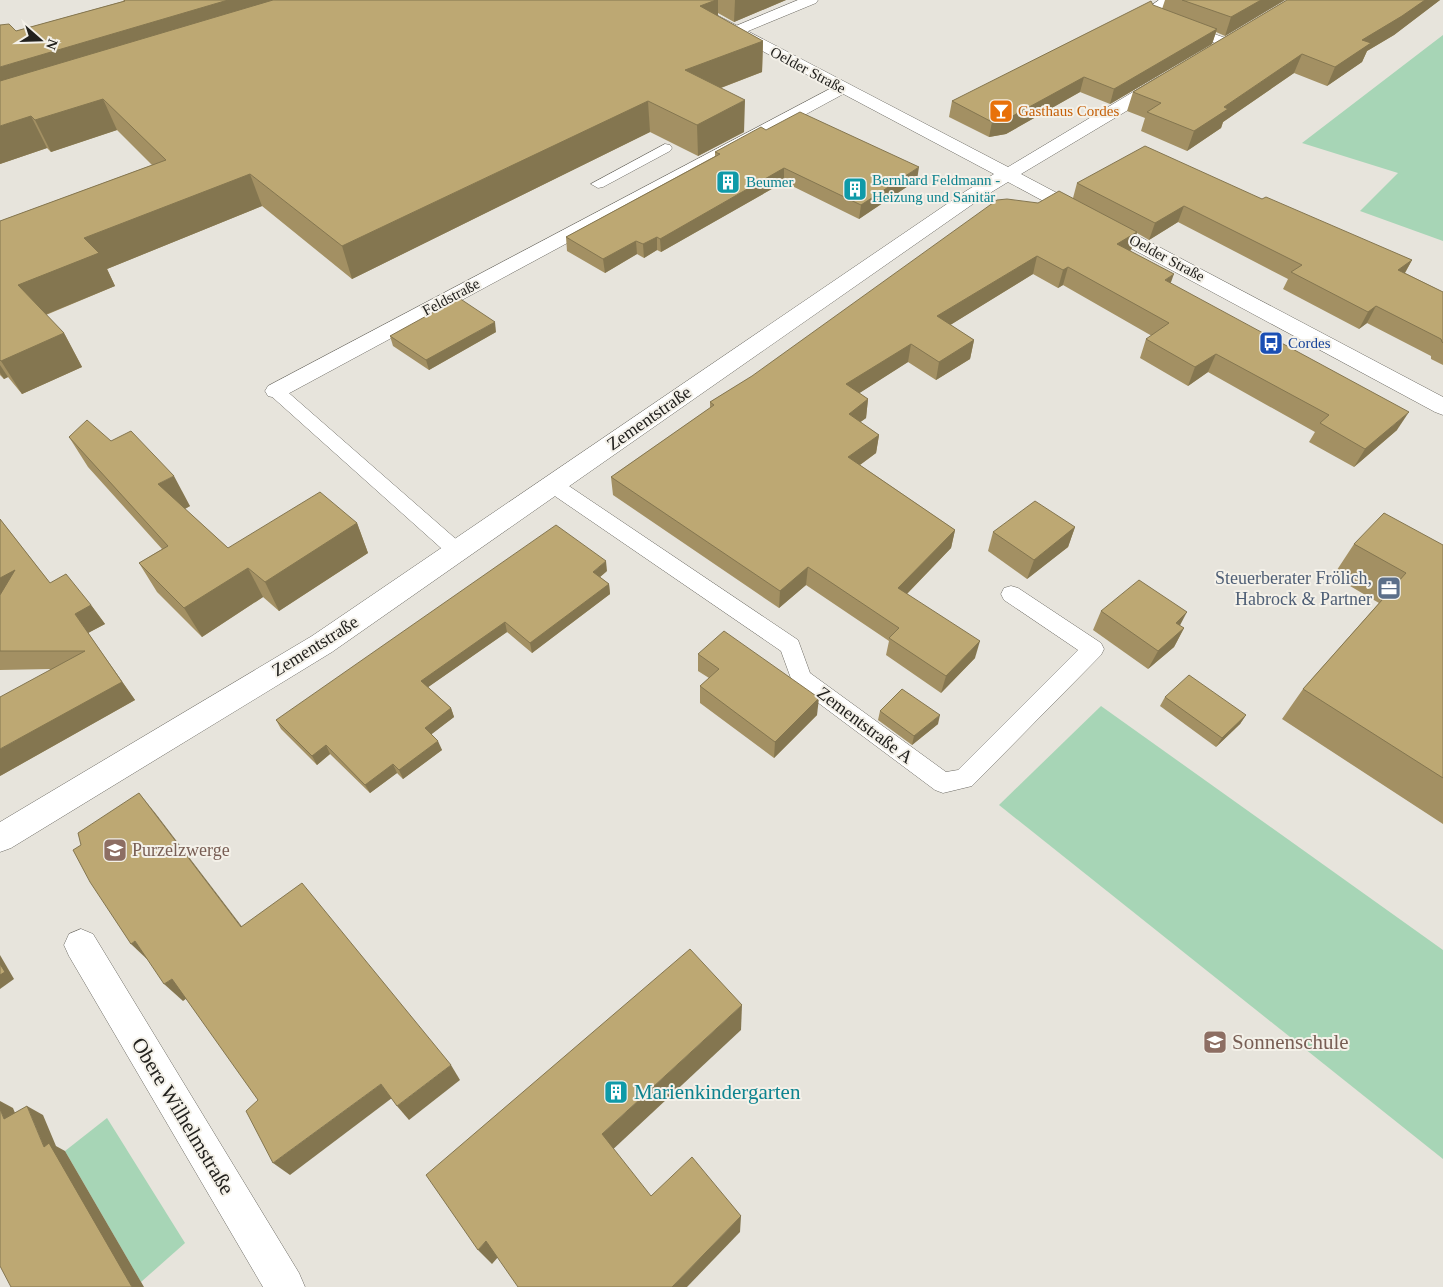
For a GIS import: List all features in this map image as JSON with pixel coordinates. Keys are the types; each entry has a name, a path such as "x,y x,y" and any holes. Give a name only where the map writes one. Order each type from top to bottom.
{"street":[{"name":"Oelder Straße","path":"677,0 1443,407"},
{"path":"736,31 811,0"},
{"path":"1210,53 1243,33"},
{"name":"Zementstraße","path":"0,838 322,644 458,552 853,277 1007,175 1176,74"},
{"name":"Feldstraße","path":"276,391 841,88"},
{"name":"Obere Wilhelmstraße","path":"81,945 285,1287"}],"lane":[{"path":"1167,0 1154,8 1153,16 1227,43"},
{"path":"598,184 665,148"},
{"name":"Feldstraße","path":"276,391 458,552"},
{"name":"Zementstraße A","path":"553,485 790,646 802,678 943,783 964,779 1093,649 1010,594"}],"green space":[{"path":"1443,35 1443,241 1360,211 1398,173 1302,143"},
{"path":"1101,706 1443,950 1443,1159 999,805"},
{"path":"107,1118 185,1243 141,1282 65,1151"}],"building":[{"path":"124,0 228,0 0,67 0,25 9,24 16,31"},
{"path":"273,0 716,0 700,6 763,41 685,70 745,100 697,125 648,101 342,246 250,174 84,238 99,253 18,285 64,333 1,361 0,221 166,160 103,99 35,120 31,116 0,126 0,81"},
{"path":"1182,0 1261,0 1231,17"},
{"path":"1287,0 1425,0 1362,40 1371,43 1335,67 1302,54 1224,107 1228,109 1194,131 1147,112 1161,103 1133,92"},
{"path":"1151,1 1153,5 1217,29 1114,89 1084,77 1009,118 992,122 952,101"},
{"path":"800,112 919,167 861,205 784,168 660,239 657,237 643,244 636,241 603,259 566,237 720,154 715,152 761,127 766,130"},
{"path":"1145,146 1262,199 1266,197 1412,260 1398,270 1443,292 1443,343 1441,339 1376,306 1368,312 1291,272 1302,265 1184,206 1155,223 1077,183"},
{"path":"1059,191 1137,232 1117,244 1174,274 1165,280 1409,412 1365,449 1320,423 1329,415 1216,354 1195,367 1146,339 1169,323 1068,267 1063,270 1037,256 937,316 974,340 939,362 911,344 846,384 868,399 849,414 879,435 848,457 955,530 898,588 980,641 946,676 889,638 899,628 808,567 780,591 611,477 714,405 710,402 752,376 997,200 1007,199 1038,203"},
{"path":"459,298 495,322 426,360 390,336"},
{"path":"87,420 111,441 131,431 174,476 158,484 228,548 320,492 357,523 265,582 248,568 184,608 139,563 168,546 69,437"},
{"path":"1035,501 1075,527 1034,560 993,532"},
{"path":"1384,513 1443,545 1443,778 1303,689 1406,573 1354,544"},
{"path":"0,519 50,583 66,574 91,605 75,614 122,682 0,749 0,697 85,651 0,651 0,595 15,570 0,578"},
{"path":"556,525 606,561 593,572 609,584 530,643 505,622 421,681 451,708 425,728 438,741 399,770 393,764 365,785 326,745 312,756 276,720"},
{"path":"1139,580 1187,612 1176,623 1184,628 1158,651 1101,611"},
{"path":"724,631 819,698 775,742 700,686 719,669 698,654"},
{"path":"1189,675 1246,715 1222,738 1165,697"},
{"path":"902,689 940,715 914,736 880,711"},
{"path":"139,793 241,927 302,883 451,1065 397,1106 381,1084 273,1163 246,1111 258,1100 172,979 164,984 135,941 131,944 90,882 73,850 81,845 78,833"},
{"name":"Marienkindergarten","path":"690,949 742,1005 602,1134 651,1196 692,1157 741,1216 672,1287 518,1287 486,1241 478,1250 426,1175"},
{"path":"0,964 5,972 0,975"},
{"path":"27,1106 44,1147 49,1143 132,1287 11,1287 0,1266 0,1109 4,1119"}],"place":[{"name":"Gasthaus Cordes","path":"1001,111"},
{"name":"Beumer","path":"728,182"},
{"name":"Bernhard Feldmann - Heizung und Sanitär","path":"855,189"},
{"name":"Cordes","path":"1271,343"},
{"name":"Steuerberater Frölich, Habrock & Partner","path":"1389,588"},
{"name":"Purzelzwerge","path":"115,850"},
{"name":"Sonnenschule","path":"1215,1042"},
{"name":"Marienkindergarten","path":"616,1092"}]}
